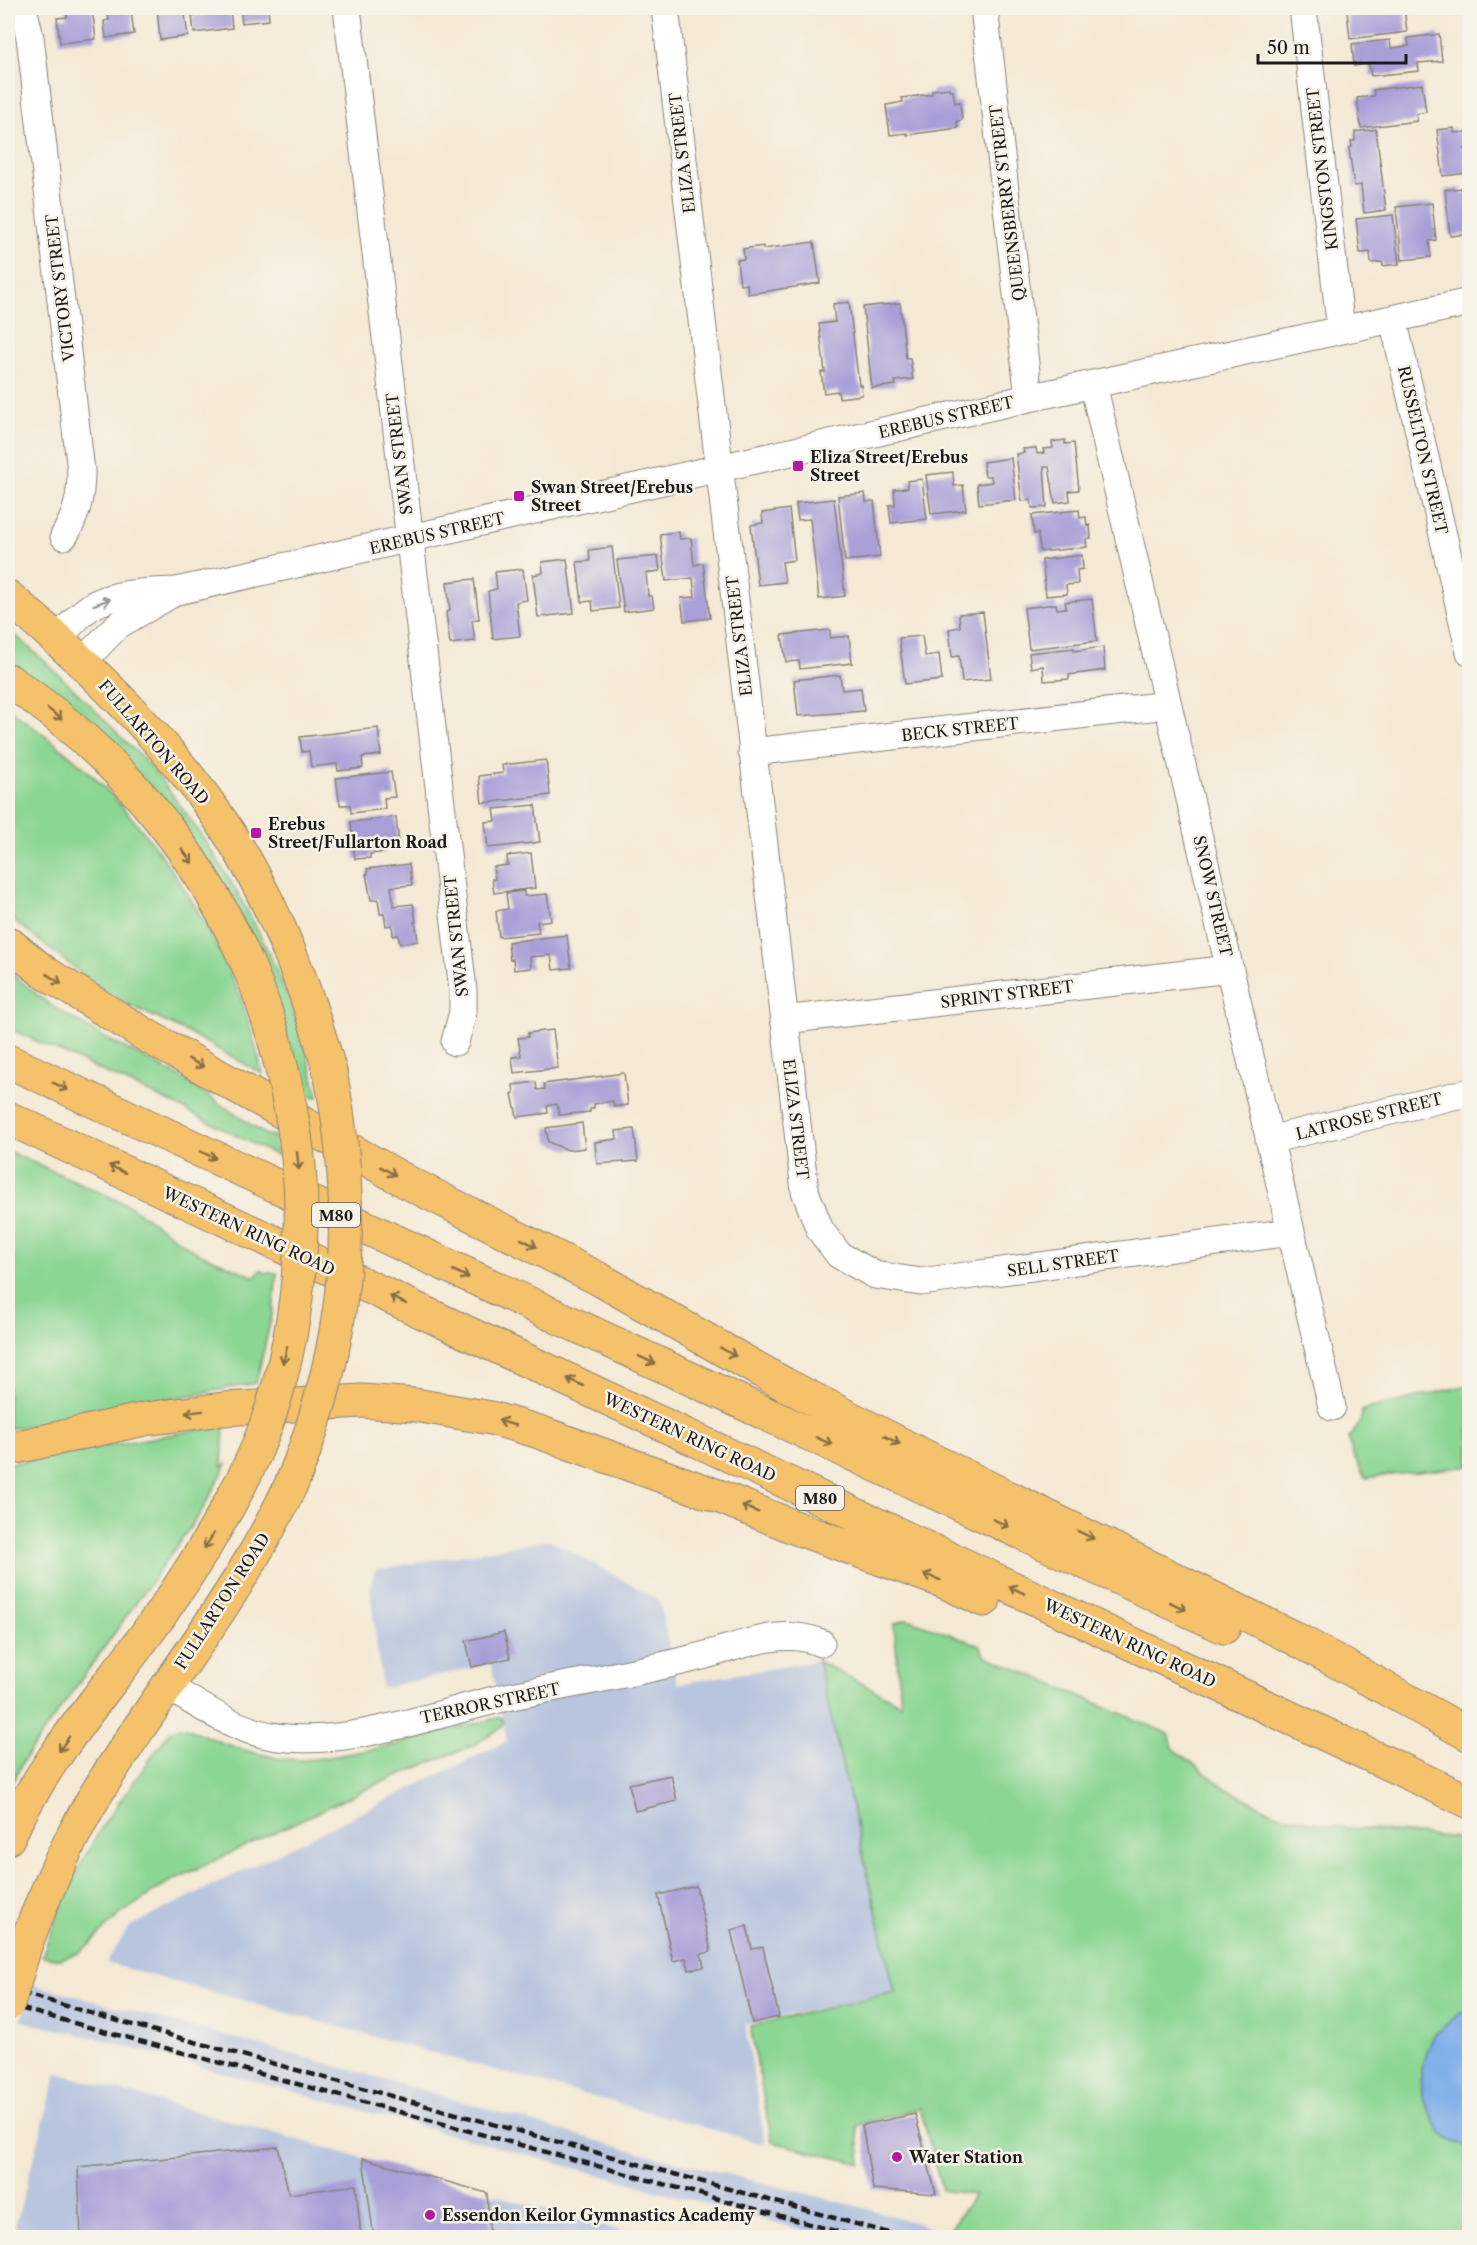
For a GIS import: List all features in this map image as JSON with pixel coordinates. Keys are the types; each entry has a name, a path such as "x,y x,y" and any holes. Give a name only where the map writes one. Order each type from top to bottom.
{"main road":[{"name":"FULLARTON ROAD","path":"8,597 83,661 183,770 205,798 234,843 272,910 310,1002 330,1072 344,1157 347,1206 345,1270 339,1322 328,1379 308,1443 294,1478 251,1562 167,1686 90,1806 55,1873 25,1946 8,2004"},
{"path":"8,680 79,733 127,781 195,867 230,926 256,984 276,1042 292,1115 299,1168 300,1221 298,1277 288,1345 273,1403 237,1490 186,1578 63,1745 24,1807 8,1838"},
{"path":"8,944 44,972 147,1036 410,1183 601,1280 784,1384 918,1453 1294,1638 1470,1735"},
{"name":"M80","path":"8,1061 1470,1743"},
{"name":"WESTERN RING ROAD","path":"8,1118 1470,1804"},
{"path":"8,1449 145,1419 252,1406 362,1401 391,1402 491,1418 536,1431 645,1469 799,1529 945,1582 1127,1664 1470,1804"}],"street":[{"name":"VICTORY STREET","path":"23,8 30,37 81,471 79,503 74,521 64,536"},
{"name":"VICTORY STREET","path":"30,37 31,8"},
{"name":"SWAN STREET","path":"347,8 463,990 463,1012 455,1042"},
{"name":"ELIZA STREET","path":"665,8 805,1191 820,1230 839,1255"},
{"name":"QUEENSBERRY STREET","path":"984,8 1029,398"},
{"name":"KINGSTON STREET","path":"1303,8 1341,330"},
{"name":"EREBUS STREET","path":"58,639 78,617 97,603 145,592 177,591 1029,398 1470,302"},
{"name":"RUSSELTON STREET","path":"1394,319 1470,652"},
{"name":"SNOW STREET","path":"1093,384 1332,1407"},
{"name":"EREBUS STREET","path":"83,661 118,625 177,591"},
{"name":"BECK STREET","path":"752,752 1168,705"},
{"name":"SPRINT STREET","path":"784,1020 1230,969"},
{"name":"LATROSE STREET","path":"1269,1140 1470,1092"},
{"name":"SELL STREET","path":"839,1255 875,1275 921,1282 1291,1232"},
{"name":"TERROR STREET","path":"167,1686 213,1715 255,1732 291,1738 333,1738 505,1698 699,1657 764,1639 788,1636 808,1638 821,1643"}],"shaded area":[{"path":"550,1540 659,1600 677,1684 818,1661 895,1992 745,2024 765,2144 106,1963 130,1926 507,1741 491,1664 382,1688 370,1590 375,1570"},
{"path":"31,1984 348,2069 622,2148 884,2213 961,2237 829,2237 99,2039 21,2021"},
{"path":"57,2073 363,2158 644,2237 12,2238"}],"green space":[{"path":"8,629 65,680 148,765 210,849 256,927 275,968 307,1053 318,1097 305,1095 264,964 230,894 8,670"},
{"path":"8,708 65,751 97,780 140,827 178,879 225,962 238,991 263,1074 189,1033 121,1001 74,968 8,916"},
{"path":"8,971 53,1007 107,1039 180,1077 266,1135 274,1136 277,1156 172,1103 8,1028"},
{"path":"8,1151 128,1205 194,1251 255,1277 261,1270 266,1273 277,1273 273,1310 256,1383 8,1429"},
{"path":"1469,1385 1469,1466 1365,1478 1353,1455 1348,1438 1358,1425 1362,1410"},
{"path":"224,1425 222,1466 227,1464 201,1512 25,1758 8,1790 8,1464"},
{"path":"907,1619 980,1645 984,1655 1169,1734 1173,1748 1225,1788 1274,1813 1330,1826 1469,1839 1469,2237 961,2238 947,2234 974,2195 942,2190 920,2108 857,2125 861,2164 772,2142 750,2026 895,1992 818,1661 901,1704 894,1624"},
{"path":"500,1717 503,1721 502,1727 474,1745 377,1784 167,1883 118,1916 78,1953 60,1959 42,1956 69,1885 103,1825 170,1731 179,1727 186,1728 251,1752 282,1759 304,1760 390,1746"}],"water":[{"path":"1460,2013 1469,2013 1469,2149 1441,2134 1422,2097 1421,2069 1434,2035"}],"building":[{"path":"66,8 92,8 96,39 60,43 57,18 67,17"},
{"path":"107,8 139,8 131,10 134,34 106,38 104,21 109,20"},
{"path":"157,8 184,8 188,36 160,40"},
{"path":"205,8 230,8 232,28 194,33 192,16 205,14"},
{"path":"240,8 268,8 269,20 242,23"},
{"path":"1362,8 1404,8 1407,32 1350,39 1347,11"},
{"path":"1439,34 1442,61 1418,63 1419,71 1371,76 1369,64 1354,66 1352,44 1390,40 1391,48 1409,46 1408,38"},
{"path":"1422,84 1426,112 1416,114 1417,121 1361,128 1357,98 1374,96 1373,90"},
{"path":"949,88 953,91 955,103 960,102 962,120 957,121 958,128 890,135 886,105 903,102 902,98 932,94 932,90"},
{"path":"1454,128 1454,133 1469,132 1470,147 1465,148 1468,173 1443,176 1437,130"},
{"path":"1376,129 1386,210 1364,213 1361,185 1354,186 1349,148 1352,147 1351,141 1355,141 1355,132"},
{"path":"1461,188 1462,194 1470,193 1470,234 1450,236 1445,190"},
{"path":"1432,203 1436,240 1429,241 1431,257 1402,260 1396,207"},
{"path":"1393,215 1399,264 1383,266 1382,262 1371,263 1370,252 1360,253 1356,219"},
{"path":"814,242 820,283 748,294 747,284 740,285 737,260 744,259 743,249 763,246 763,249"},
{"path":"849,302 862,395 839,398 838,391 824,393 821,372 825,372 819,324 835,322 833,304"},
{"path":"900,303 906,358 910,358 913,379 895,381 896,385 872,388 863,307"},
{"path":"1065,440 1065,444 1074,443 1079,490 1069,491 1070,501 1055,503 1049,467 1044,467 1047,507 1032,508 1031,500 1022,501 1016,454 1024,453 1023,449 1036,448 1037,454 1044,453 1043,449 1053,448 1052,442"},
{"path":"1011,458 1016,500 979,504 977,484 992,482 991,476 985,476 983,462"},
{"path":"953,472 954,486 963,485 966,510 931,514 926,475"},
{"path":"922,479 927,519 891,523 889,505 895,505 894,489 908,488 907,481"},
{"path":"865,493 866,502 874,501 880,557 845,561 838,496"},
{"path":"834,499 845,596 819,599 810,519 798,520 796,503"},
{"path":"789,509 795,560 782,562 785,582 758,585 751,525 763,523 762,513"},
{"path":"1079,510 1080,518 1086,517 1087,526 1090,525 1091,538 1086,539 1087,547 1040,552 1038,533 1034,534 1032,515"},
{"path":"679,532 680,539 691,538 694,565 703,563 710,618 684,621 681,598 695,597 693,578 666,581 660,534"},
{"path":"612,547 619,608 593,611 592,601 582,602 577,562 590,561 589,550"},
{"path":"1082,555 1083,569 1077,570 1078,584 1066,585 1067,594 1046,596 1042,560"},
{"path":"658,556 660,571 646,573 648,596 652,596 654,608 624,612 617,560"},
{"path":"567,559 574,613 538,617 533,575 543,573 542,562"},
{"path":"523,569 527,600 516,602 520,636 493,639 488,591 497,589 495,572"},
{"path":"474,579 479,619 472,620 475,641 450,644 446,612 450,611 447,582"},
{"path":"1092,599 1097,641 1029,649 1024,608 1056,604 1057,609 1066,608 1065,602"},
{"path":"983,612 991,679 962,682 959,656 952,657 949,629 960,627 959,614"},
{"path":"830,630 830,638 849,636 852,663 800,669 799,661 786,662 782,635"},
{"path":"922,636 925,656 939,654 942,680 905,684 899,638"},
{"path":"1103,647 1105,670 1069,675 1069,679 1044,681 1043,666 1031,668 1029,653"},
{"path":"840,675 842,690 861,688 864,711 798,716 794,680"},
{"path":"378,728 381,755 362,757 363,768 338,771 337,764 311,767 309,751 302,752 300,737"},
{"path":"546,760 550,795 482,803 479,776 503,773 502,765"},
{"path":"391,772 395,797 384,798 385,809 351,813 350,805 340,805 336,778"},
{"path":"535,805 540,842 488,848 485,822 496,821 494,809"},
{"path":"396,817 399,844 384,846 385,852 370,854 370,858 355,859 351,822"},
{"path":"531,853 535,888 494,893 493,867 508,865 507,856"},
{"path":"409,864 412,885 391,887 394,906 413,904 418,941 400,944 398,935 393,936 392,925 386,926 384,914 380,914 378,899 371,900 366,874 368,874 367,869"},
{"path":"524,891 524,896 547,894 551,920 537,922 539,933 499,937 496,911 508,909 506,893"},
{"path":"567,935 571,968 553,970 551,955 530,957 531,968 514,970 513,959 510,960 508,942"},
{"path":"553,1030 558,1068 514,1073 512,1057 521,1056 518,1038 528,1037 528,1033"},
{"path":"624,1073 628,1105 614,1107 613,1101 594,1104 590,1112 559,1115 557,1104 547,1106 548,1113 517,1117 512,1094 514,1093 513,1085 536,1082 537,1090 545,1089 544,1084"},
{"path":"582,1123 585,1148 568,1150 548,1142 546,1128"},
{"path":"634,1129 638,1161 597,1164 595,1142 617,1139 616,1131"},
{"path":"504,1632 510,1658 472,1667 466,1641"},
{"path":"671,1775 677,1801 635,1811 629,1784"},
{"path":"696,1886 711,1952 701,1954 704,1967 689,1970 686,1958 673,1961 658,1895"},
{"path":"747,1926 752,1949 763,1947 779,2017 752,2023 731,1930"},
{"name":"Water Station","path":"915,2114 936,2194 873,2189 862,2125"},
{"path":"278,2147 289,2194 356,2185 361,2238 81,2238 78,2167"},
{"name":"Essendon Keilor Gymnastics Academy","path":"363,2158 487,2193 490,2238 374,2238"}],"railway":[{"path":"8,1989 907,2238"},
{"path":"8,2005 861,2238"}],"place":[{"name":"Eliza Street/Erebus Street","path":"798,466"},
{"name":"Swan Street/Erebus Street","path":"519,496"},
{"name":"Erebus Street/Fullarton Road","path":"256,833"},
{"name":"Water Station","path":"897,2157"},
{"name":"Essendon Keilor Gymnastics Academy","path":"430,2215"}]}
